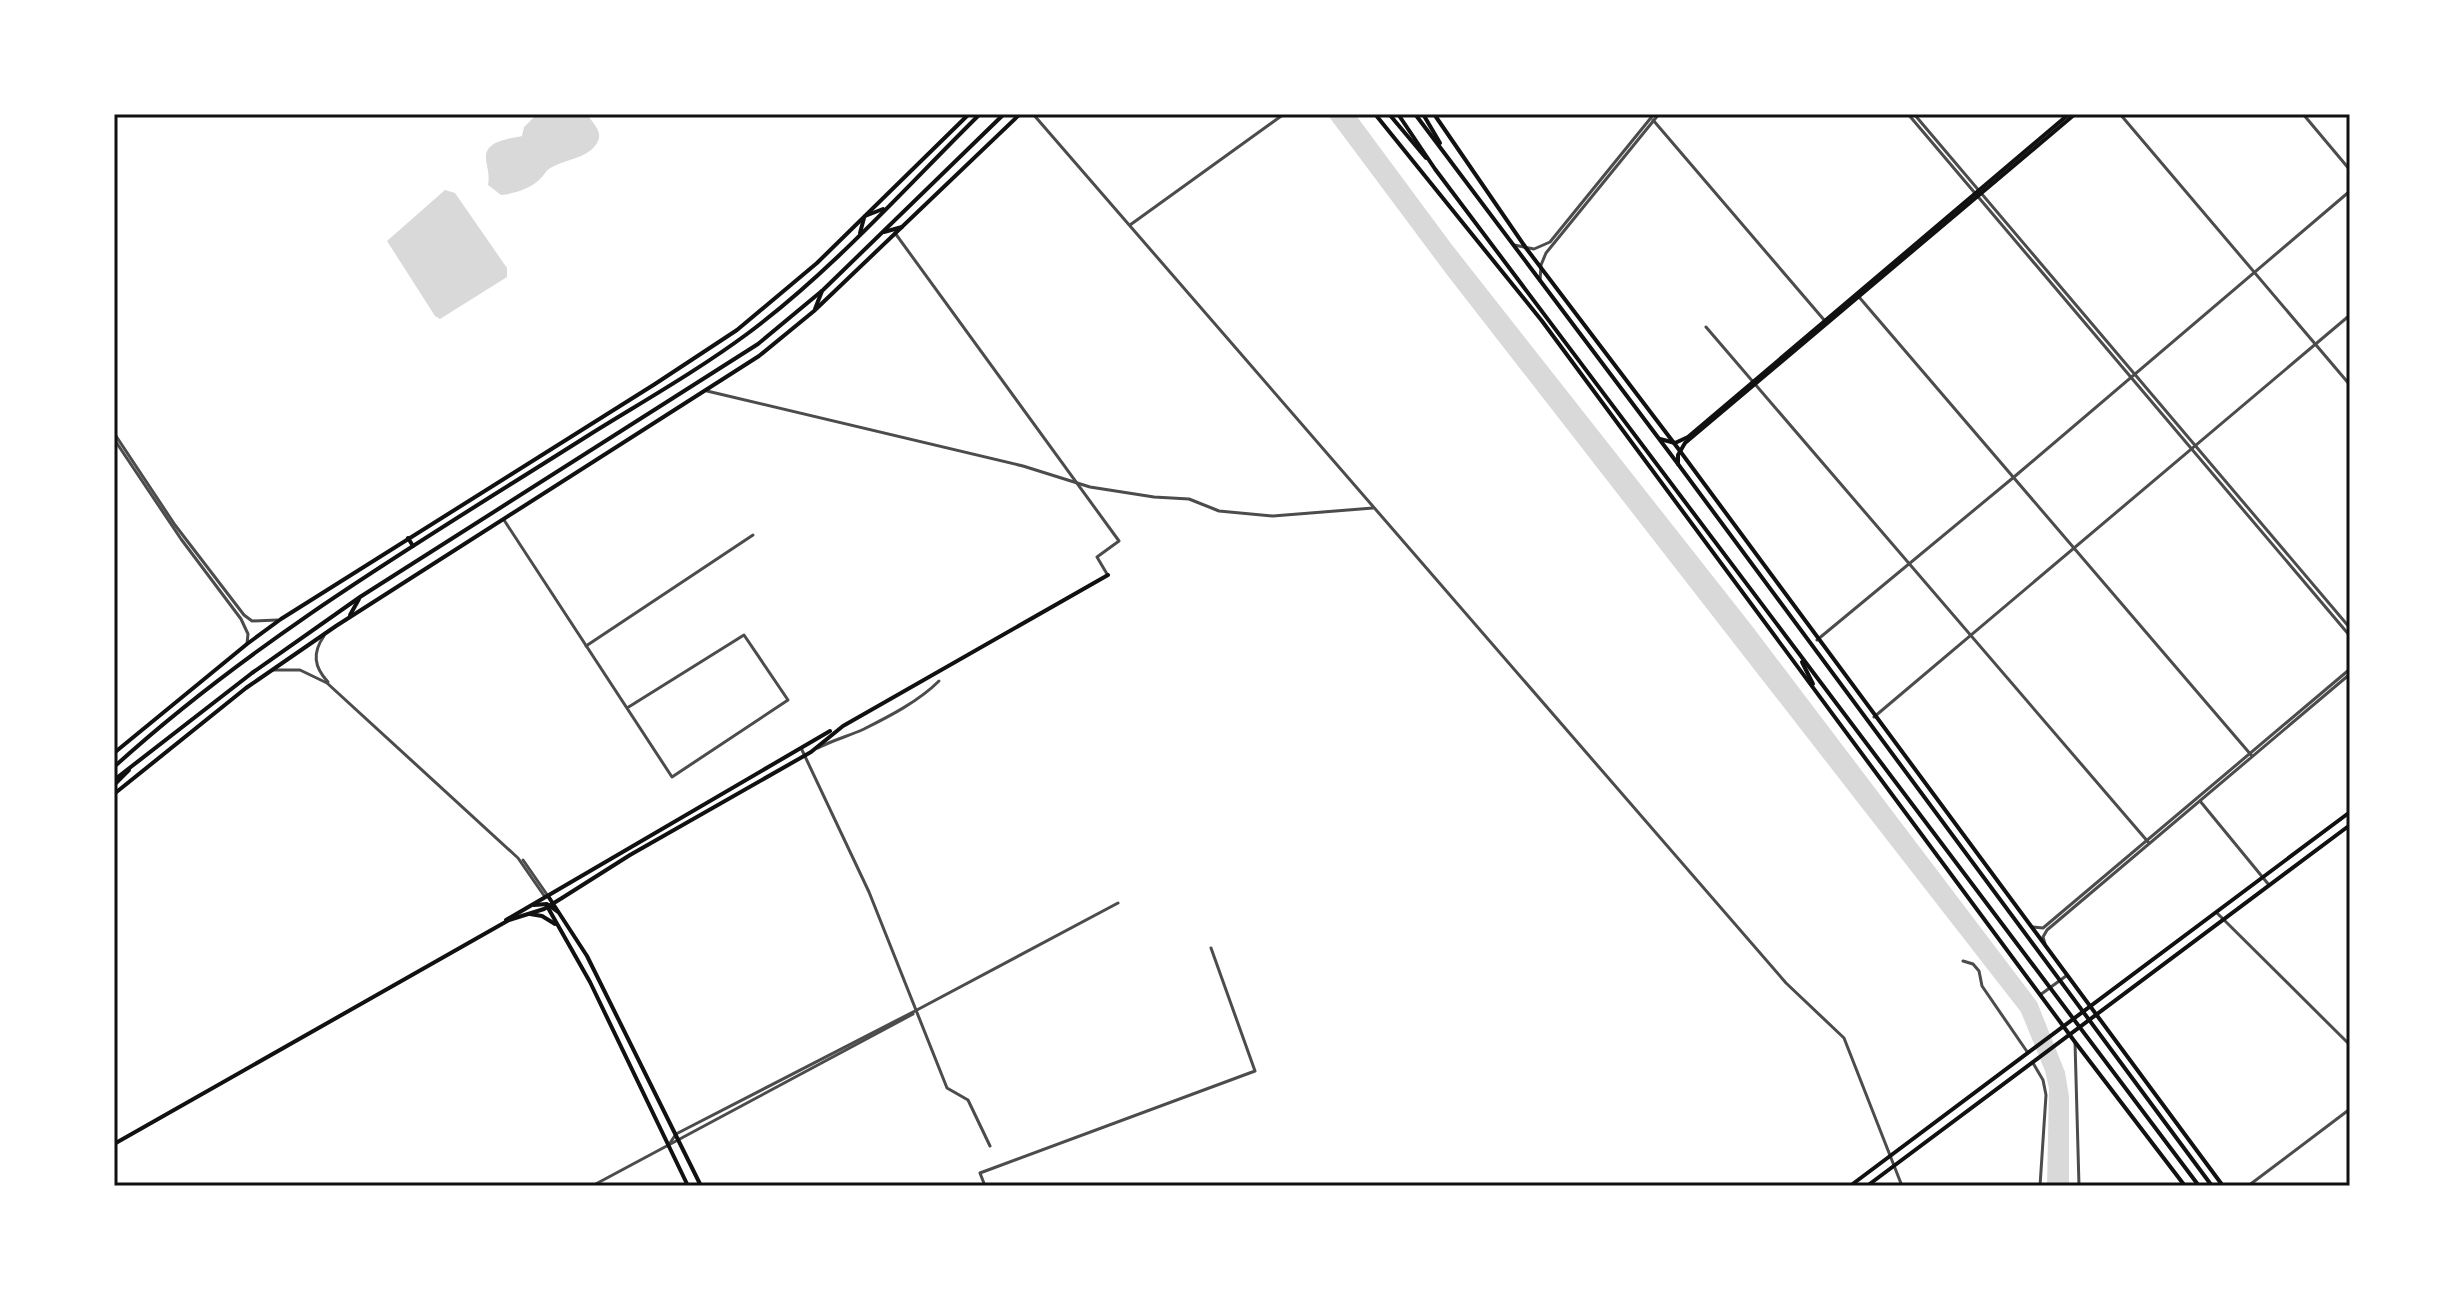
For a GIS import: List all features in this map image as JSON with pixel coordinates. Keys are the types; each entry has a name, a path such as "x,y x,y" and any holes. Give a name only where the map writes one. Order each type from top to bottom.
{"main road":[{"path":"114,753 281,619 712,347 782,295 969,114"},
{"path":"114,766 272,639 744,336 773,314 860,233 980,114"},
{"path":"114,783 228,690 360,597 733,362 784,325 1004,114"},
{"path":"114,794 271,671 348,617 759,356 814,311 1020,114"},
{"path":"1375,114 1515,287 2185,1186"},
{"path":"1389,114 1409,134"},
{"path":"1398,114 1435,169 2199,1186"},
{"path":"1415,114 2212,1186"},
{"path":"1423,114 1450,158"},
{"path":"1434,114 1540,268 1680,451 2223,1186"},
{"path":"1678,464 1685,443 2072,114"},
{"path":"865,216 885,208"},
{"path":"860,233 865,216"},
{"path":"882,233 902,227"},
{"path":"1515,287 1545,313"},
{"path":"814,311 823,290"},
{"path":"1659,439 1673,442 1688,437 1755,383"},
{"path":"408,538 413,546"},
{"path":"114,1142 547,896 803,753 811,752 843,726 1107,574"},
{"path":"114,1142 496,928 550,905 803,753 842,724 1107,574"},
{"path":"348,617 360,597"},
{"path":"1798,652 1813,684"},
{"path":"1850,1186 2350,812"},
{"path":"1867,1186 2350,825"},
{"path":"547,896 557,926 590,982 688,1186"},
{"path":"531,905 550,905 566,919 701,1186"},
{"path":"528,914 542,916 557,926"}],"street":[{"path":"1033,114 1786,983 1844,1038 1902,1186"},
{"path":"1130,225 1284,114"},
{"path":"1911,114 2350,636"},
{"path":"2120,114 2350,385"},
{"path":"2303,114 2350,170"},
{"path":"1514,245 1540,248 1550,242 1654,117"},
{"path":"1540,281 1540,268 1546,253 1654,117"},
{"path":"1654,117 1826,322"},
{"path":"1817,640 2350,191"},
{"path":"895,233 1119,541 1097,557 1107,574"},
{"path":"1858,296 2251,755"},
{"path":"1874,717 2350,315"},
{"path":"1706,327 2148,842"},
{"path":"2132,375 2196,445 2350,628"},
{"path":"707,391 1023,466 1090,487 1189,499 1219,511 1246,516 1320,514 1373,508"},
{"path":"114,436 175,525 244,615 259,622 281,619"},
{"path":"114,436 181,539 241,619 248,634 247,644"},
{"path":"504,520 672,777 788,700 744,635 627,708"},
{"path":"586,646 753,535"},
{"path":"327,632 316,652 317,668 324,678 522,859 547,896"},
{"path":"271,671 300,670 327,683 518,858 547,896"},
{"path":"2031,926 2043,928 2350,672"},
{"path":"811,752 863,729 920,697 939,681"},
{"path":"803,753 863,879 947,1088 968,1100 990,1146"},
{"path":"2198,800 2269,885"},
{"path":"2045,944 2043,937 2047,930 2148,842"},
{"path":"592,1186 668,1146 677,1137 909,1017 1118,903"},
{"path":"2217,913 2350,1045"},
{"path":"985,1186 980,1173 1255,1071 1211,948"},
{"path":"1963,961 1973,964 1979,971 1982,986 2028,1053"},
{"path":"2040,995 2067,975"},
{"path":"2075,1042 2079,1186"},
{"path":"2033,1063 2043,1080 2046,1095 2040,1186"},
{"path":"2248,1186 2350,1109"}],"shaded area":[{"path":"537,114 587,114 598,131 598,141 589,152 549,169 528,188 501,195 488,185 486,153 493,144 522,136 524,127"},
{"path":"1327,114 1355,114 1452,245 1752,626 2037,1002 2065,1072 2069,1097 2069,1186 2047,1186 2049,1088 2021,1012 1448,276"},
{"path":"445,190 455,193 507,268 507,277 440,319 435,316 387,241"}]}
